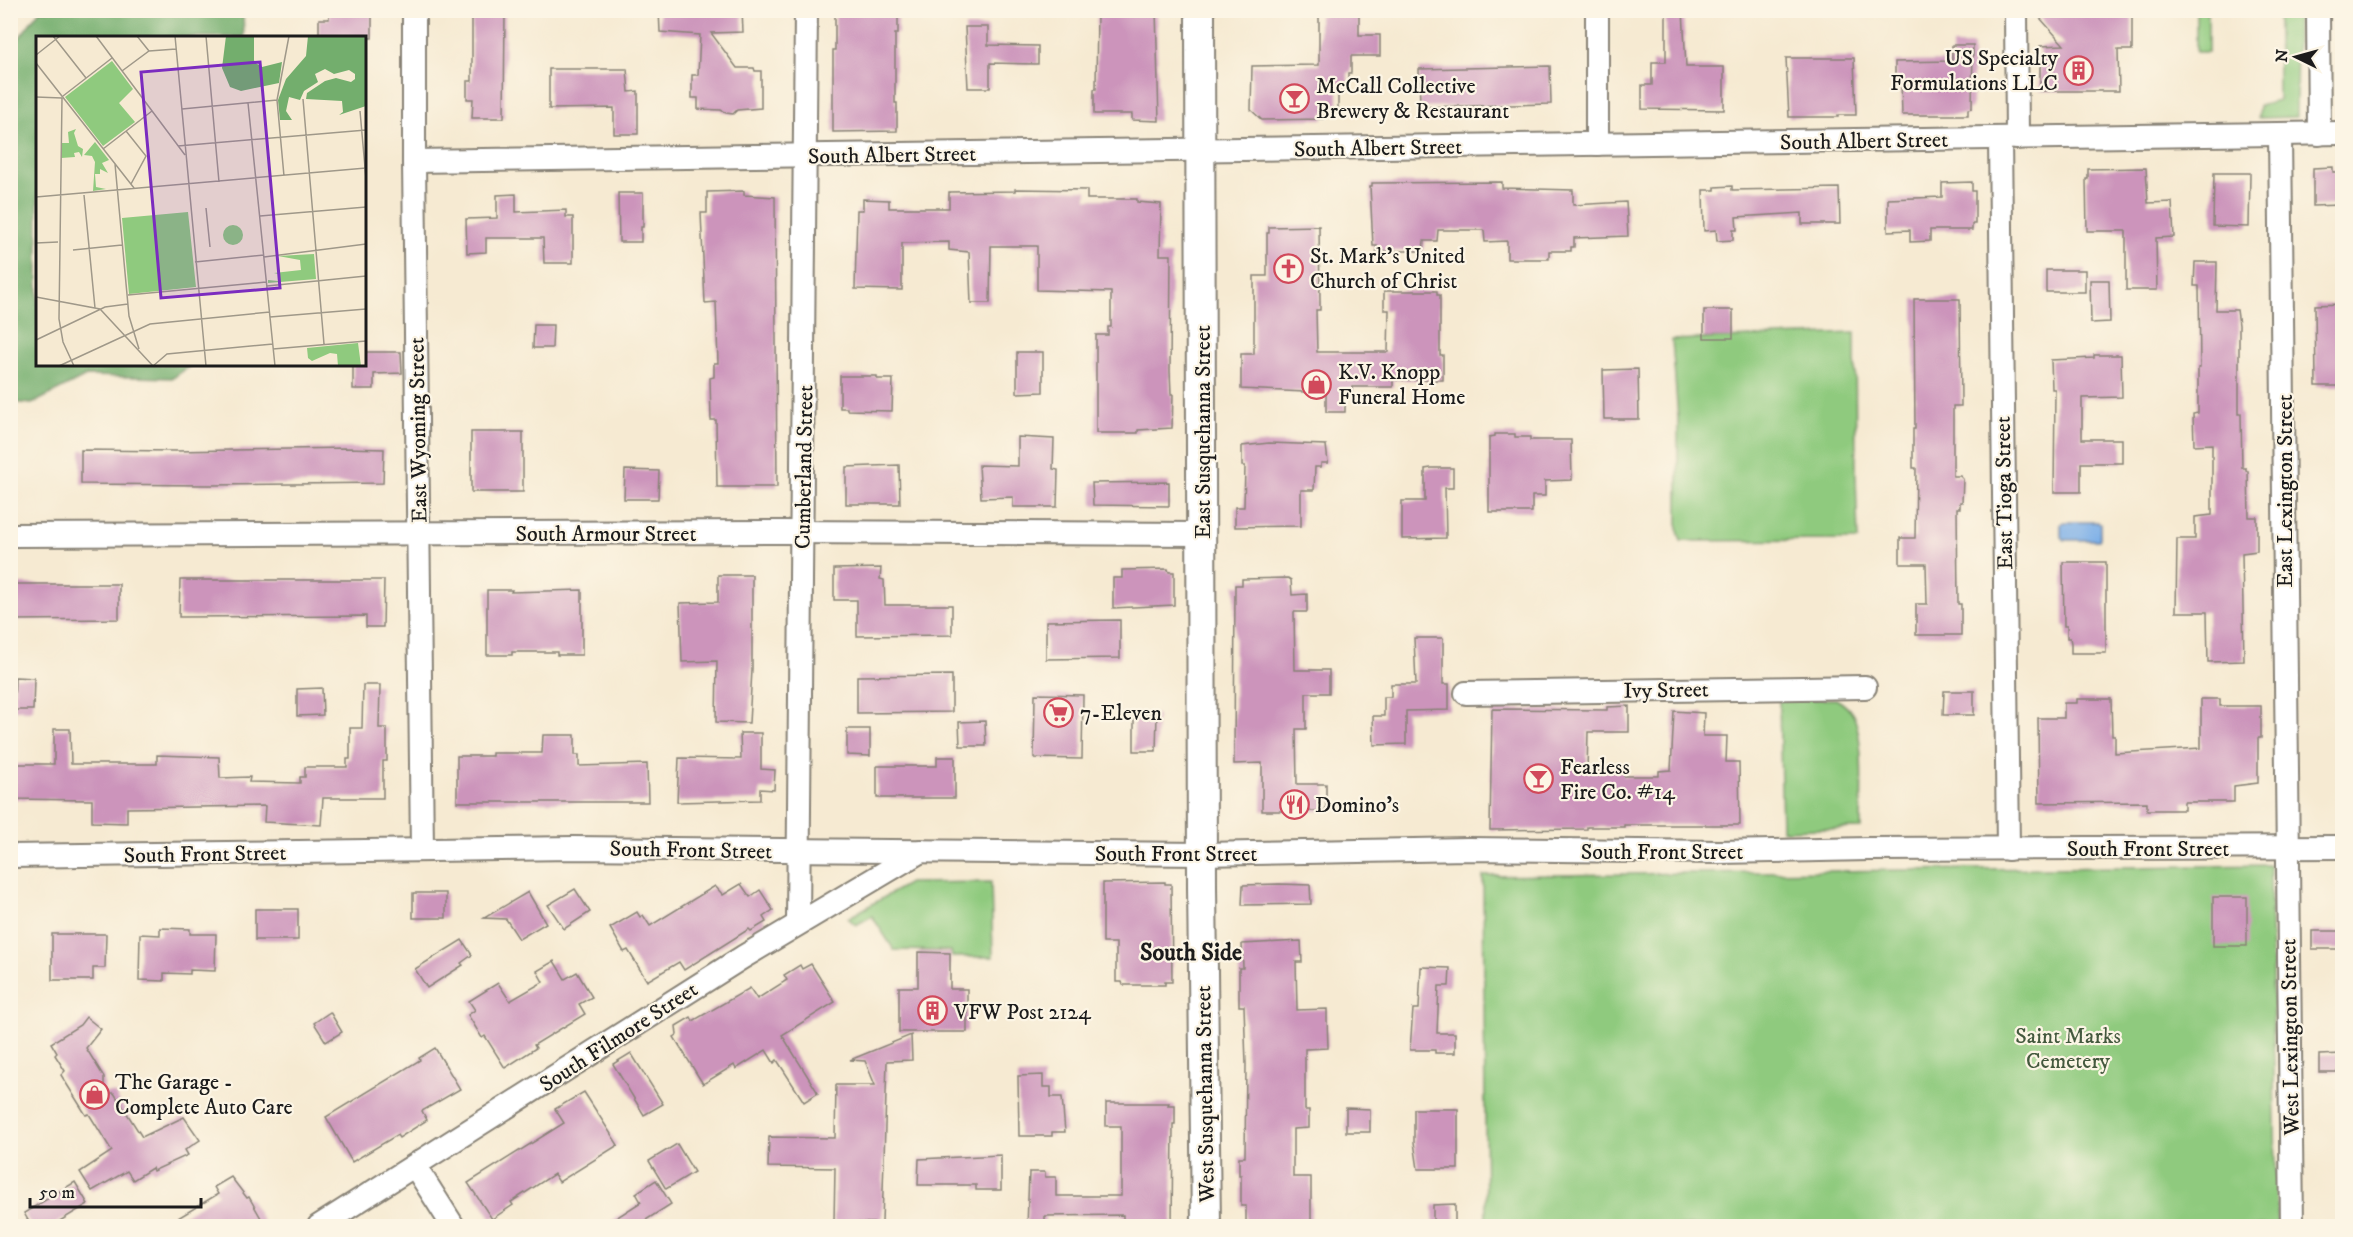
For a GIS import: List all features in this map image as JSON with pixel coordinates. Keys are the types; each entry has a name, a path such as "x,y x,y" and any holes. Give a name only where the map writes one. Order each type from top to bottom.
{"main road":[{"name":"East Susquehanna Street","path":"1200,10 1203,854"},
{"name":"West Susquehanna Street","path":"1203,854 1206,1227"}],"street":[{"name":"East Wyoming Street","path":"414,10 422,850"},
{"name":"Cumberland Street","path":"798,923 806,10"},
{"path":"1596,10 1597,144"},
{"name":"East Tioga Street","path":"2007,849 2008,138 2016,10"},
{"path":"2318,10 2319,134"},
{"name":"South Albert Street","path":"414,161 2343,133"},
{"name":"East Lexington Street","path":"2280,134 2287,848"},
{"name":"South Armour Street","path":"10,535 802,532 1202,534"},
{"name":"Ivy Street","path":"1466,693 1865,687"},
{"name":"South Front Street","path":"10,856 573,848 1203,854 1468,849 1718,852 2343,847"},
{"name":"West Lexington Street","path":"2287,848 2292,1227"},
{"name":"South Filmore Street","path":"319,1227 798,923 921,851"},
{"path":"415,1166 453,1227"}],"green space":[{"path":"40,10 243,11 244,36 36,36 36,366 190,366 173,378 86,376 32,404 11,402 10,50"},
{"path":"2196,11 2208,11 2208,52 2196,52"},
{"path":"2278,11 2297,11 2296,117 2258,118 2259,106 2278,101"},
{"path":"1855,333 1858,540 1681,541 1678,531 1678,418 1672,340"},
{"path":"1836,699 1850,710 1857,725 1861,770 1861,828 1782,830 1779,700"},
{"name":"Saint Marks Cemetery","path":"2270,865 2277,1226 1486,1226 1483,876"},
{"path":"991,882 993,957 952,957 951,951 894,950 872,916 856,925 848,918 909,883"}],"water":[{"path":"2064,522 2098,522 2100,523 2100,538 2099,540 2064,540 2061,537 2061,524"}],"building":[{"path":"329,10 372,10 372,38 319,36 319,19 329,19"},
{"path":"472,10 505,10 504,118 472,118 473,99 467,99 467,81 472,81"},
{"path":"659,10 742,10 743,32 711,33 737,68 754,68 755,71 761,71 761,108 737,110 733,114 721,110 698,109 698,98 692,98 692,75 698,75 700,35 660,32"},
{"path":"835,10 898,13 898,34 895,34 897,131 833,132"},
{"path":"1097,10 1156,10 1159,121 1132,120 1132,114 1094,114"},
{"name":"McCall Collective Brewery & Restaurant","path":"1326,10 1359,10 1359,35 1380,35 1380,56 1351,56 1348,86 1338,86 1338,111 1323,112 1323,119 1262,120 1251,110 1252,66 1319,65 1319,15 1326,15"},
{"path":"1666,10 1683,10 1686,67 1724,67 1724,110 1642,109 1642,85 1652,85 1652,62 1666,62"},
{"name":"US Specialty Formulations LLC","path":"2033,10 2132,10 2132,50 2118,50 2119,91 2040,91 2040,46 2064,45"},
{"path":"965,27 988,27 988,45 1038,46 1038,64 990,63 990,88 968,88"},
{"path":"1952,45 1973,45 1972,108 1968,109 1968,115 1902,115 1901,80 1895,80 1895,62 1952,61"},
{"path":"1786,58 1854,58 1856,115 1789,117"},
{"path":"1550,66 1551,104 1420,107 1419,69"},
{"path":"549,69 627,69 629,92 638,91 638,134 614,134 614,108 549,109"},
{"path":"2333,167 2333,172 2339,172 2339,205 2313,206 2313,168"},
{"path":"2146,168 2148,203 2172,202 2174,237 2156,238 2157,290 2126,290 2126,231 2087,231 2086,179 2088,179 2088,169"},
{"path":"2214,173 2250,173 2249,227 2213,226"},
{"path":"1502,182 1502,188 1573,190 1573,205 1626,202 1628,236 1574,238 1574,247 1571,247 1571,251 1549,251 1549,259 1507,259 1507,241 1485,242 1484,230 1438,230 1437,241 1424,241 1423,251 1376,251 1377,246 1373,246 1370,186 1372,183"},
{"path":"1972,182 1972,191 1975,191 1975,224 1972,224 1972,230 1930,230 1930,241 1910,242 1910,230 1888,231 1888,199 1942,197 1942,183"},
{"path":"1732,186 1732,190 1839,188 1840,224 1802,224 1802,213 1736,217 1737,230 1733,230 1733,240 1717,241 1716,230 1704,231 1703,190"},
{"path":"1015,189 1087,190 1087,199 1137,199 1137,202 1161,204 1160,255 1171,255 1172,428 1138,430 1138,433 1096,433 1096,335 1108,335 1108,327 1111,327 1111,292 1037,290 1037,246 991,246 990,303 971,303 969,252 949,250 949,242 902,243 902,290 855,289 857,210 863,210 863,199 889,200 889,208 949,208 949,192 1015,191"},
{"path":"744,191 744,195 775,197 777,487 717,487 716,420 711,420 710,378 714,377 714,363 718,363 716,302 705,303 701,213 707,213 707,192"},
{"path":"618,193 643,193 641,242 619,242"},
{"path":"516,194 516,212 566,210 566,217 573,217 573,263 544,263 543,238 486,238 486,252 467,253 466,219 497,218 497,195"},
{"path":"1319,226 1320,310 1316,310 1317,352 1388,352 1389,310 1384,310 1384,291 1437,291 1437,295 1440,295 1440,355 1443,355 1443,380 1393,380 1393,387 1352,387 1352,393 1345,393 1345,412 1326,412 1326,393 1241,389 1241,354 1254,354 1254,276 1267,276 1269,227"},
{"path":"2195,262 2217,262 2216,310 2237,310 2239,325 2239,414 2241,414 2242,468 2248,471 2249,517 2257,517 2257,551 2242,553 2244,661 2208,662 2207,612 2176,612 2177,539 2195,539 2195,517 2212,515 2212,444 2194,445 2193,414 2198,413 2198,368 2200,368 2199,286 2194,286"},
{"path":"2046,270 2085,270 2085,292 2046,292"},
{"path":"2090,280 2109,280 2110,322 2091,323"},
{"path":"1914,299 1960,299 1961,406 1953,406 1953,476 1960,476 1963,479 1962,502 1960,502 1960,508 1957,508 1958,604 1961,604 1961,635 1916,635 1916,604 1927,604 1926,564 1900,564 1900,538 1915,538"},
{"path":"2343,304 2343,386 2316,386 2315,305"},
{"path":"1704,310 1733,310 1733,338 1704,338"},
{"path":"534,325 553,325 552,348 533,348"},
{"path":"366,352 401,352 402,373 374,374 374,389 353,389 353,366 366,366"},
{"path":"1017,352 1043,352 1043,392 1017,393"},
{"path":"2094,355 2121,355 2122,397 2082,398 2082,439 2122,439 2122,463 2081,463 2081,492 2054,492 2055,389 2052,389 2051,360 2094,358"},
{"path":"1638,369 1639,419 1604,419 1603,370"},
{"path":"840,376 877,376 877,379 893,379 892,411 840,408"},
{"path":"471,432 523,432 523,492 471,492"},
{"path":"1495,434 1515,434 1515,437 1530,437 1530,440 1571,440 1572,480 1545,481 1545,496 1532,496 1532,512 1489,512 1489,437"},
{"path":"1018,437 1054,439 1053,469 1058,470 1057,507 1013,507 1013,497 981,498 979,465 1018,466"},
{"path":"1269,443 1326,445 1328,463 1321,463 1321,467 1315,467 1314,490 1301,490 1301,526 1235,527 1235,507 1244,507 1245,466 1242,466 1242,446"},
{"path":"384,449 383,483 81,484 81,450"},
{"path":"899,465 900,504 846,504 846,467"},
{"path":"1453,468 1453,488 1445,488 1446,538 1402,539 1402,501 1425,501 1425,469"},
{"path":"625,470 659,471 658,499 624,499"},
{"path":"1169,482 1169,506 1093,505 1092,483"},
{"path":"2063,562 2106,562 2106,653 2071,653 2067,626 2064,626"},
{"path":"881,568 880,579 884,580 885,605 952,605 952,635 857,636 857,600 834,600 834,569"},
{"path":"1168,569 1169,572 1174,572 1174,605 1113,608 1113,578 1122,578 1122,570"},
{"path":"718,575 752,575 752,670 749,723 716,722 717,661 682,662 680,603 718,602"},
{"path":"1288,578 1291,580 1292,595 1307,594 1307,612 1294,612 1295,670 1329,670 1329,693 1306,693 1306,729 1296,729 1297,784 1326,784 1326,811 1262,811 1262,763 1234,764 1235,585 1242,585 1242,579"},
{"path":"180,580 384,580 383,627 366,627 366,616 179,617"},
{"path":"10,584 119,584 119,619 10,620"},
{"path":"487,590 512,590 511,592 582,590 582,655 557,655 557,652 512,652 512,655 487,655"},
{"path":"1120,620 1120,658 1046,659 1046,621"},
{"path":"1414,638 1443,638 1443,684 1449,684 1449,710 1406,711 1406,744 1374,745 1373,716 1384,716 1384,697 1391,697 1391,684 1416,684"},
{"path":"952,675 952,712 857,713 857,676"},
{"path":"15,677 34,678 33,710 14,710"},
{"path":"363,685 380,685 379,728 387,728 387,761 383,761 383,798 323,798 321,825 264,822 265,806 127,808 127,823 92,822 92,800 10,799 10,764 54,764 54,729 70,729 71,764 157,764 157,755 219,757 220,778 250,777 249,782 300,783 300,777 305,777 305,767 347,767 347,759 350,759 350,728 362,728"},
{"path":"322,688 323,715 297,716 297,689"},
{"path":"1944,691 1974,691 1974,715 1943,715"},
{"name":"7-Eleven","path":"1035,694 1083,695 1082,759 1034,758"},
{"path":"2077,699 2111,699 2115,753 2201,748 2201,699 2220,699 2220,706 2261,706 2258,783 2234,786 2234,802 2184,802 2184,810 2147,810 2147,802 2039,803 2038,718 2064,718 2064,703 2077,703"},
{"path":"1629,706 1629,732 1588,732 1587,771 1624,771 1624,776 1659,776 1659,771 1671,770 1674,711 1704,713 1703,736 1727,736 1726,762 1739,762 1740,825 1624,825 1624,827 1587,827 1587,829 1490,830 1492,709 1607,710 1607,707"},
{"path":"1134,713 1157,714 1156,751 1134,751"},
{"path":"985,721 986,746 960,746 959,722"},
{"path":"847,729 870,729 870,756 847,755"},
{"path":"740,733 761,733 761,769 775,770 774,790 760,789 760,800 677,802 679,758 741,759"},
{"path":"543,735 575,735 575,755 579,755 579,766 647,764 648,802 457,802 457,756 542,753"},
{"path":"937,757 955,757 955,798 877,798 877,766 937,766"},
{"path":"1165,882 1165,884 1171,884 1172,982 1165,982 1165,985 1123,985 1122,982 1116,982 1116,943 1103,943 1103,883"},
{"path":"741,884 750,897 760,890 773,910 763,917 766,922 751,931 749,929 684,970 679,962 647,981 628,950 624,952 610,928 637,912 640,917 643,915 650,926 715,886 723,895"},
{"path":"1243,885 1310,885 1311,904 1242,905"},
{"path":"575,889 590,912 564,929 548,905"},
{"path":"528,892 546,923 519,939 506,919 484,918"},
{"path":"413,893 446,893 446,918 413,918"},
{"path":"2213,897 2247,897 2247,946 2213,946"},
{"path":"255,909 298,909 298,940 255,940"},
{"path":"160,928 190,929 190,934 216,934 215,971 190,970 190,974 164,973 164,981 139,980 140,934 160,935"},
{"path":"2312,931 2343,931 2343,949 2312,949"},
{"path":"52,934 106,934 105,968 93,968 93,980 52,980"},
{"path":"462,940 472,955 461,963 463,965 427,988 415,969"},
{"path":"1301,941 1302,962 1296,962 1297,1010 1327,1009 1328,1048 1305,1049 1305,1110 1309,1110 1309,1128 1293,1129 1293,1177 1311,1177 1311,1227 1246,1227 1246,1206 1241,1206 1241,1175 1239,1175 1239,1157 1245,1157 1244,1006 1239,1006 1239,968 1243,968 1242,944"},
{"name":"VFW Post 2124","path":"918,952 950,953 950,989 967,989 967,1032 899,1032 899,987 918,987"},
{"path":"554,961 565,979 577,972 592,997 579,1004 585,1014 534,1045 536,1048 505,1068 485,1036 482,1038 468,1015 475,1010 469,1001 498,983 510,1001 543,982 537,971"},
{"path":"811,964 835,1002 782,1035 818,1093 804,1102 777,1060 774,1063 766,1050 736,1069 734,1065 703,1084 674,1037 677,1035 676,1026 691,1017 693,1021 750,988 757,999 787,980 784,975 800,965 802,969"},
{"path":"1421,967 1450,968 1449,986 1439,986 1437,1033 1455,1033 1455,1053 1410,1050 1413,1009 1419,1009"},
{"path":"330,1012 342,1032 326,1042 314,1023"},
{"path":"86,1017 101,1029 86,1048 104,1077 104,1093 114,1093 142,1137 184,1117 200,1140 185,1150 188,1155 153,1171 152,1168 133,1180 127,1171 92,1191 80,1172 112,1151 61,1075 65,1071 51,1043 80,1025"},
{"path":"911,1035 912,1060 887,1061 882,1223 834,1222 835,1168 768,1167 769,1137 835,1138 836,1085 875,1085 865,1061 850,1060"},
{"path":"435,1048 460,1089 422,1111 427,1120 399,1138 397,1135 352,1162 326,1117 420,1060 419,1058"},
{"path":"631,1053 663,1104 644,1115 613,1064"},
{"path":"2343,1054 2343,1072 2319,1072 2319,1055"},
{"path":"1043,1075 1043,1087 1051,1087 1051,1097 1062,1097 1065,1132 1052,1132 1052,1136 1019,1136 1018,1076"},
{"path":"584,1092 618,1145 559,1182 554,1174 511,1202 513,1205 492,1219 468,1183 564,1123 555,1109"},
{"path":"1106,1103 1169,1103 1168,1105 1175,1105 1172,1227 1123,1227 1123,1215 1045,1216 1045,1227 1027,1227 1029,1172 1045,1172 1045,1177 1056,1177 1056,1196 1121,1196 1121,1126 1106,1126"},
{"path":"1346,1108 1370,1109 1370,1132 1346,1132"},
{"path":"1414,1109 1458,1109 1458,1169 1418,1169 1414,1142"},
{"path":"677,1144 694,1172 666,1189 649,1161"},
{"path":"1001,1155 1001,1190 976,1190 976,1185 918,1185 919,1159"},
{"path":"231,1177 247,1198 249,1197 266,1227 163,1227 218,1194 214,1187"},
{"path":"656,1180 671,1204 635,1227 602,1227 641,1202 636,1193"},
{"path":"75,1182 88,1204 50,1227 32,1227 24,1213"},
{"path":"1455,1204 1455,1227 1433,1227 1433,1205"}],"place":[{"name":"US Specialty Formulations LLC","path":"2079,70"},
{"name":"McCall Collective Brewery & Restaurant","path":"1295,98"},
{"name":"St. Mark's United Church of Christ","path":"1289,268"},
{"name":"K.V. Knopp Funeral Home","path":"1317,384"},
{"name":"7-Eleven","path":"1059,712"},
{"name":"Fearless Fire Co. #14","path":"1539,779"},
{"name":"Domino's","path":"1294,804"},
{"name":"VFW Post 2124","path":"933,1011"},
{"name":"The Garage - Complete Auto Care","path":"94,1094"}],"district":[{"name":"South Side","path":"1191,952"}]}
